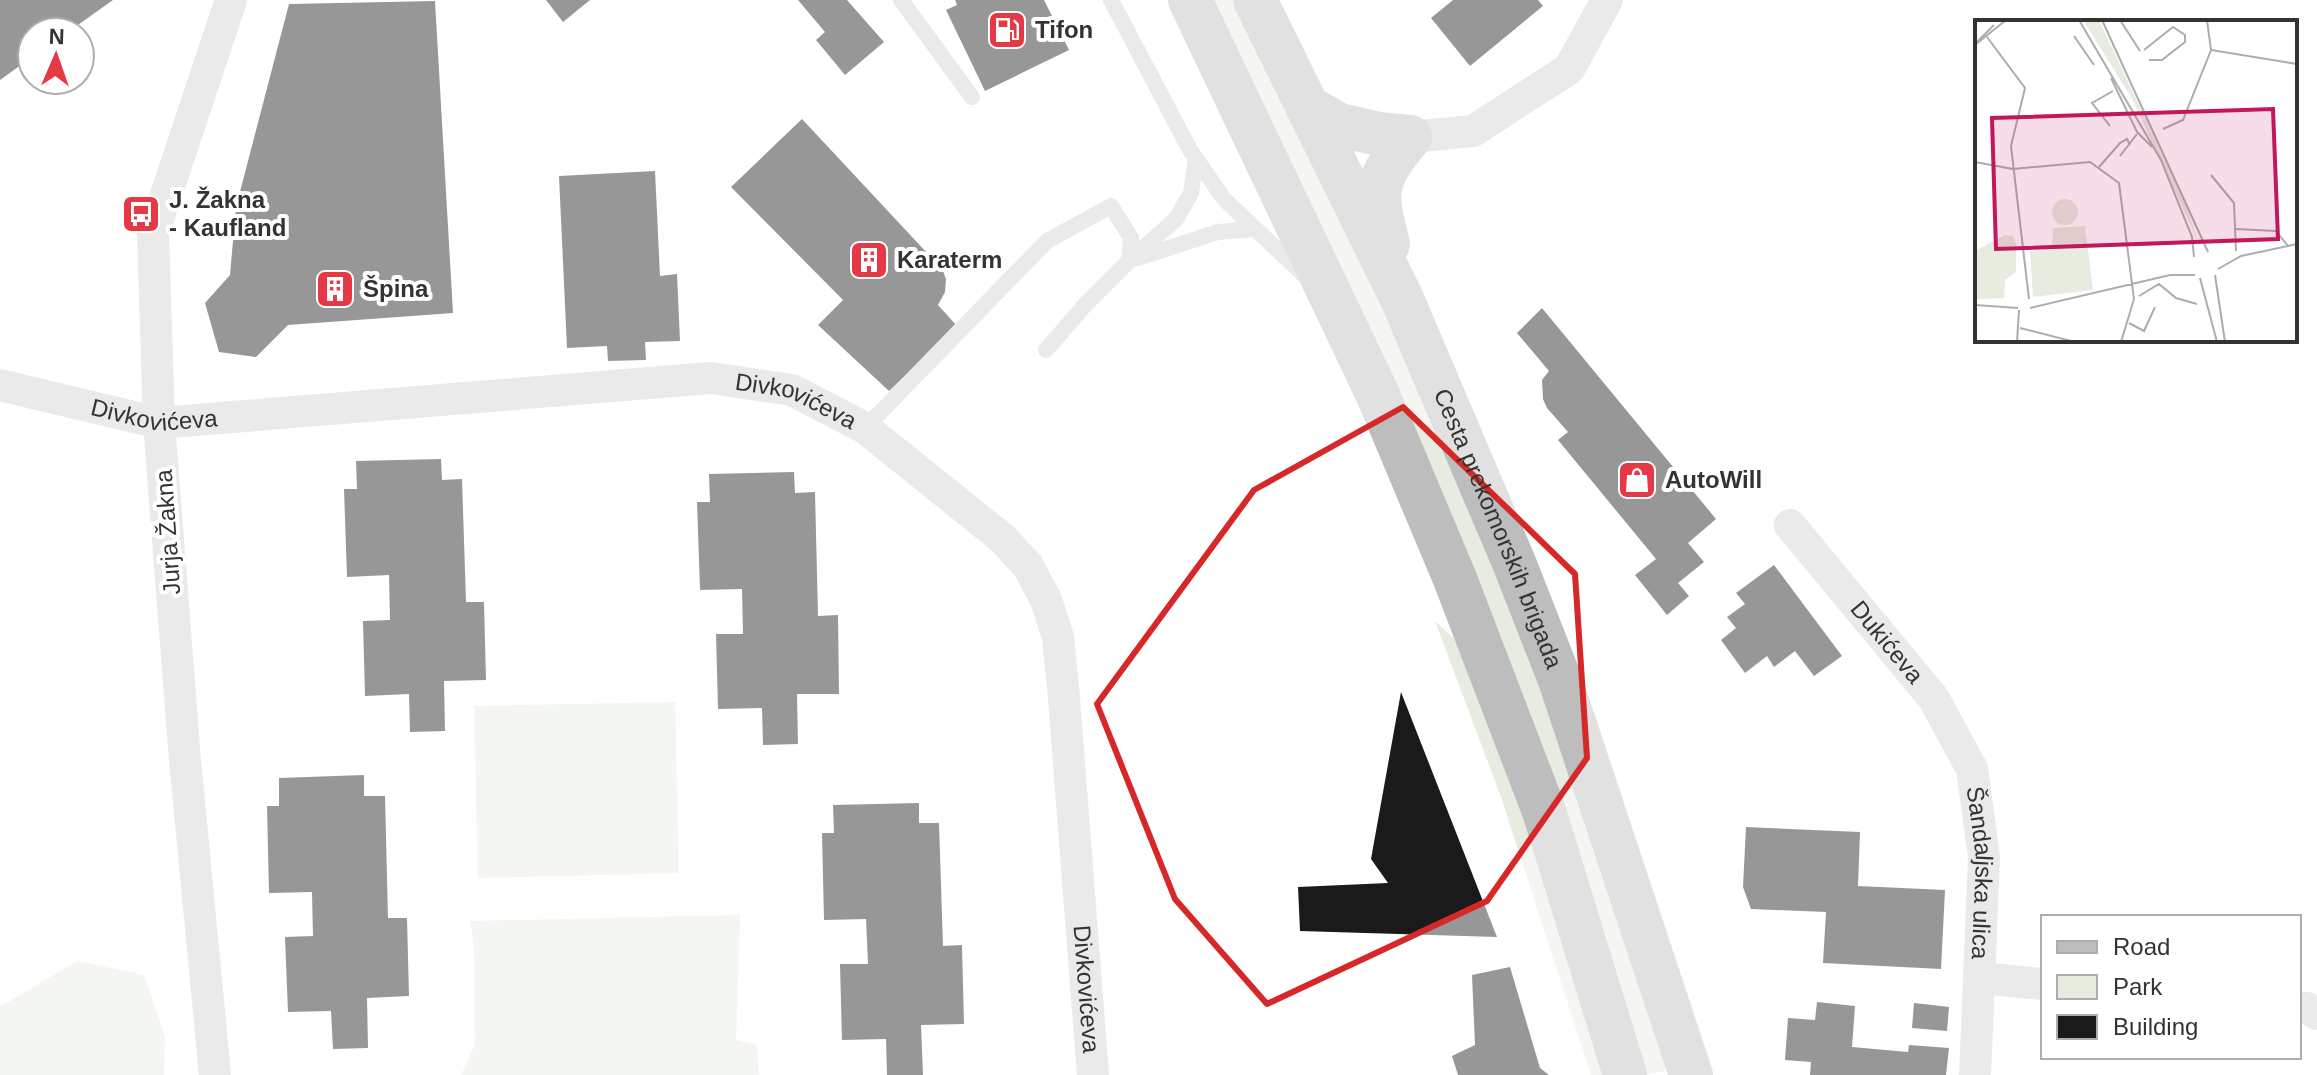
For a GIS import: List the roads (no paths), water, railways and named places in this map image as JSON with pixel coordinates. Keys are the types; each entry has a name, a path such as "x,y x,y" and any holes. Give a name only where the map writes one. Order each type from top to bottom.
{"main road":[{"path":"1190,0 1377,393 1491,670 1544,811 1625,1075"},
{"name":"Cesta prekomorskih brigada","path":"1255,0 1402,299 1489,501 1560,680 1691,1075"},
{"path":"1308,107 1339,125 1410,137"},
{"path":"1402,299 1378,205 1381,180 1391,160 1410,137"}],"street":[{"name":"Jurja Žakna","path":"215,1075 185,760 159,423 153,234 231,0"},
{"path":"1410,137 1473,131 1569,69 1607,0"},
{"name":"Divkovićeva","path":"0,385 159,423 711,378 792,390 865,428 1002,538 1028,566 1046,600 1058,637 1093,1075"},
{"name":"Dukićeva","path":"1790,525 1934,699 1972,769"},
{"name":"Šandaljska ulica","path":"1972,769 1984,857 1975,1075"},
{"name":"Šandaljska ulica","path":"1980,978 2041,984"}],"lane":[{"path":"1111,0 1196,158 1224,199 1334,303"},
{"path":"908,2 972,97"},
{"path":"1046,350 1085,305 1176,219 1191,193 1196,158"},
{"path":"865,428 1047,241 1111,206 1131,238 1129,261"},
{"path":"1129,261 1218,232 1254,229"}],"place":[{"name":"Tifon","path":"1007,30"},
{"name":"J. Žakna - Kaufland","path":"141,214"},
{"name":"Karaterm","path":"869,260"},
{"name":"Špina","path":"335,289"},
{"name":"AutoWill","path":"1637,480"}]}
